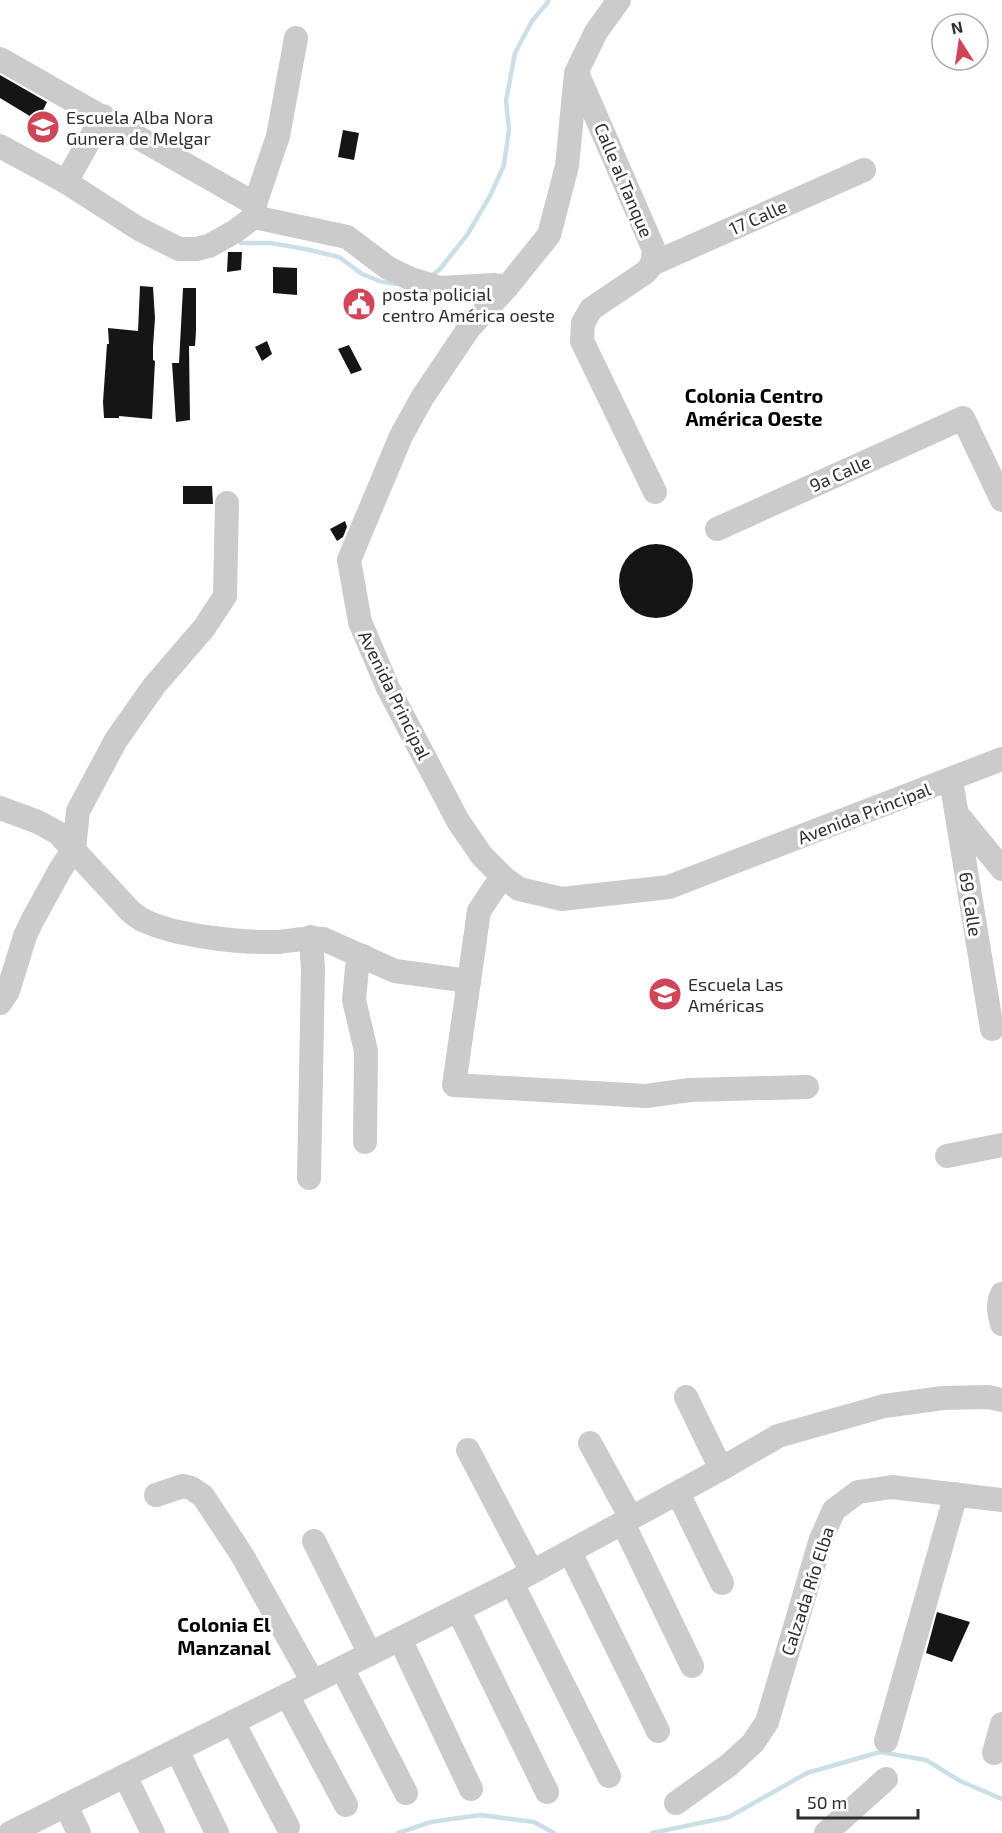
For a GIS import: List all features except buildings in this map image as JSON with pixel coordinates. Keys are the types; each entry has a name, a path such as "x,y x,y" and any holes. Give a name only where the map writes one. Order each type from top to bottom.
{"street":[{"name":"Avenida Principal","path":"619,0 596,32 576,73 567,166 549,235 507,287 469,328 422,398 401,436 349,560 360,622 388,688 458,821 482,856 519,889 562,899 669,887 1002,759"},
{"path":"0,146 66,182 139,229 179,249 209,246 234,232 254,210 278,136 296,38"},
{"path":"0,59 103,116 254,210 347,237 388,268 411,279 440,288 495,285 507,287"},
{"name":"Calle al Tanque","path":"576,73 654,250 652,264 646,272 591,309 583,323 582,341 655,492"},
{"path":"66,182 103,116"},
{"name":"17 Calle","path":"652,264 864,170"},
{"name":"9a Calle","path":"717,529 963,418 1002,500"},
{"path":"0,1003 8,991 28,929 44,897 74,849 78,811 116,740 154,686 204,628 225,596 227,503"},
{"name":"69 Calle","path":"951,780 992,1029"},
{"path":"0,808 38,822 58,833 130,911 144,921 198,935 240,941 277,942 311,937 322,939 395,971 469,981"},
{"path":"957,812 1002,869"},
{"path":"504,878 479,911 454,1085 646,1096 690,1090 807,1087"},
{"path":"309,1178 313,970 311,937"},
{"path":"363,956 357,968 354,1000 366,1051 365,1142"},
{"path":"947,1156 1002,1145"},
{"path":"1002,1294 999,1300 999,1312 1002,1324"},
{"path":"686,1397 721,1469"},
{"path":"10,1833 522,1577 778,1436 884,1406 943,1398 988,1397 1002,1400"},
{"path":"590,1443 692,1666"},
{"path":"468,1450 609,1776"},
{"path":"156,1496 183,1486 203,1496 242,1555 313,1682"},
{"name":"Calzada Río Elba","path":"676,1803 729,1765 753,1743 767,1722 821,1539 834,1510 858,1492 892,1486 1002,1500"},
{"path":"678,1492 722,1583"},
{"path":"886,1741 956,1494"},
{"path":"314,1542 370,1654"},
{"path":"570,1552 658,1731"},
{"path":"458,1610 547,1792"},
{"path":"400,1639 471,1789"},
{"path":"342,1668 406,1793"},
{"path":"287,1695 346,1805"},
{"path":"233,1722 288,1827"},
{"path":"994,1753 1002,1724"},
{"path":"177,1750 217,1833"},
{"path":"125,1776 153,1833"},
{"path":"826,1833 886,1779"},
{"path":"66,1805 79,1833"}],"waterway":[{"path":"430,277 440,269 467,235 490,196 504,165 509,129 506,101 515,53 532,21 548,0"},
{"path":"241,243 271,243 339,257 362,274 382,282 398,284"},
{"path":"652,1833 729,1817 807,1773 880,1752 926,1760 960,1781 1002,1799"},
{"path":"398,1833 431,1822 480,1815 534,1822 554,1833"}],"place":[{"name":"Escuela Alba Nora Gunera de Melgar","path":"43,127"},
{"name":"posta policial centro América oeste","path":"359,304"},
{"name":"Escuela Las Américas","path":"665,994"}],"district":[{"name":"Colonia Centro América Oeste","path":"754,406"},
{"name":"Colonia El Manzanal","path":"224,1636"}]}
